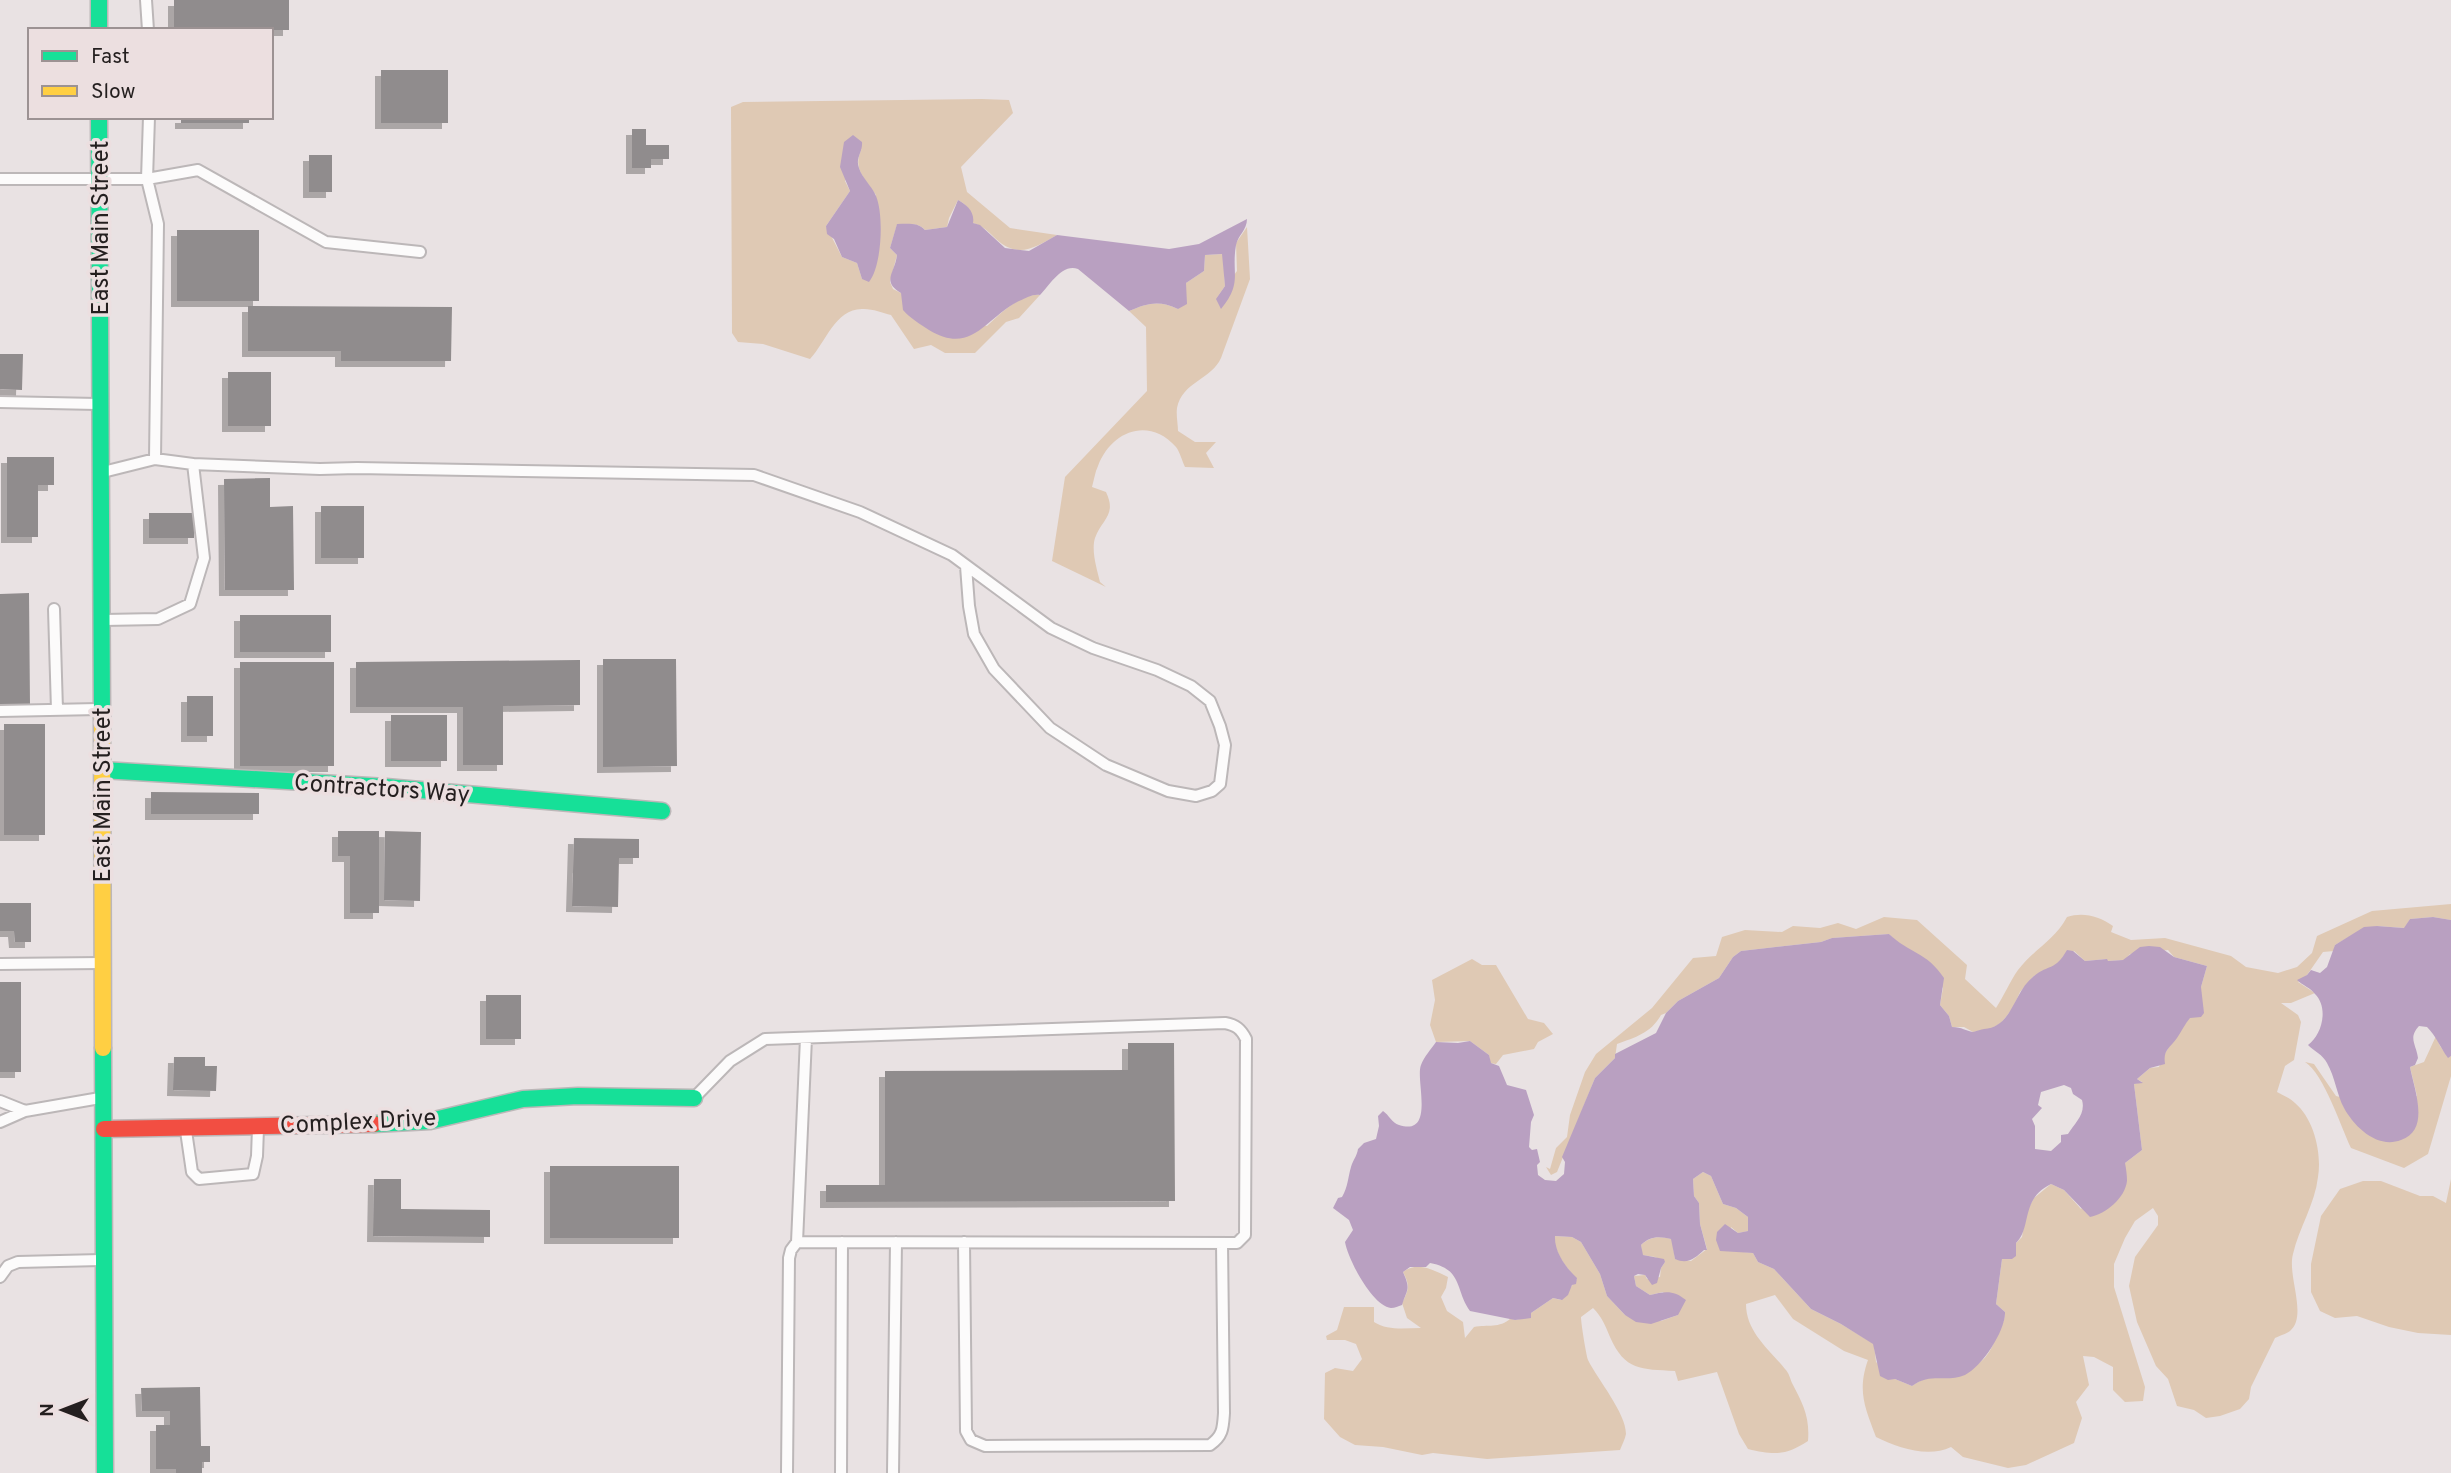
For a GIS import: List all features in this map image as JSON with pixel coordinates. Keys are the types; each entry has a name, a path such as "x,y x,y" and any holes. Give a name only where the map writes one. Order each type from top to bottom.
{"main road":[{"path":"99,0 99,28"},
{"name":"East Main Street","path":"99,119 105,1473"},
{"name":"Contractors Way","path":"102,770 399,788 662,811"},
{"name":"Complex Drive","path":"104,1129 397,1124 430,1121 523,1099 578,1096 694,1098"}],"lane":[{"path":"146,0 148,28"},
{"path":"149,119 147,179 158,224 155,459"},
{"path":"0,179 147,179 198,170 326,242 420,252"},
{"path":"0,402 100,404"},
{"path":"101,473 155,459 193,464 320,469 754,475 860,512 952,555 1051,628 1093,648 1157,670 1191,686 1210,701 1225,745 1220,784 1212,791 1196,796 1168,791 1106,765 1050,728 994,669 974,634 968,606 966,566"},
{"path":"101,620 158,619 190,604 204,558 193,464"},
{"path":"54,609 57,710"},
{"path":"0,711 101,709"},
{"path":"0,964 103,962"},
{"path":"694,1098 730,1061 765,1040 1225,1023 1234,1024 1246,1039 1245,1235 1237,1243 797,1242"},
{"path":"787,1473 789,1258 797,1242 806,1038"},
{"path":"0,1122 25,1111 103,1097"},
{"path":"0,1101 25,1111"},
{"path":"186,1127 192,1172 199,1179 253,1174 257,1156 258,1125"},
{"path":"841,1473 842,1242"},
{"path":"893,1473 896,1242"},
{"path":"964,1242 966,1431 971,1440 985,1446 1210,1445 1219,1439 1224,1413 1222,1243"},
{"path":"0,1277 8,1266 18,1262 104,1260"}],"shaded area":[{"path":"1009,100 1013,113 961,167 967,192 1010,228 1057,235 1033,247 1012,249 973,223 969,209 958,200 947,227 925,230 916,225 897,225 890,248 897,255 890,282 893,289 901,293 904,299 987,326 1018,301 1040,295 1019,318 1006,322 975,353 945,353 931,345 914,349 891,315 864,309 854,310 839,319 810,359 763,344 738,342 732,333 731,107 743,102","holes":["862,148 859,155 861,173 876,195 862,279 857,263 842,257 826,226 850,191 845,181"]},
{"path":"853,135 862,142 858,164 879,204 879,253 869,282 862,279 857,263 842,257 834,239 827,234 826,226 850,191 840,167 844,142"},
{"path":"958,200 970,209 973,223 980,225 1005,248 1029,251 1057,235 1169,249 1199,244 1247,219 1236,245 1232,292 1221,309 1216,299 1225,286 1222,254 1205,255 1204,271 1186,283 1187,304 1178,309 1165,304 1154,304 1129,311 1078,269 1072,268 1057,276 1040,295 1019,301 977,332 956,339 929,330 903,310 901,293 890,280 897,255 890,248 897,224 916,225 925,230 947,227"},
{"path":"1247,227 1250,279 1221,358 1211,371 1185,392 1177,408 1178,431 1195,442 1216,442 1206,453 1214,468 1185,467 1176,447 1154,432 1143,430 1121,436 1104,454 1092,487 1106,492 1110,506 1095,538 1094,549 1100,582 1106,587 1052,561 1065,477 1147,391 1146,327 1129,311 1154,304 1165,304 1178,309 1186,283 1204,271 1205,255 1223,254 1225,286 1216,299 1237,271 1236,243"},
{"path":"2451,904 2451,920 2433,917 2410,919 2405,928 2377,926 2354,934 2335,945 2334,951 2323,952 2307,975 2298,982 2315,993 2291,1003 2281,1003 2298,1015 2301,1022 2294,1060 2285,1066 2277,1092 2302,1110 2312,1127 2319,1168 2314,1197 2293,1254 2297,1306 2295,1324 2290,1331 2275,1338 2251,1387 2249,1399 2240,1409 2206,1418 2194,1410 2177,1406 2168,1379 2156,1366 2137,1322 2129,1286 2135,1257 2158,1225 2158,1216 2153,1208 2135,1221 2114,1264 2114,1287 2145,1387 2143,1401 2125,1402 2113,1390 2113,1367 2094,1357 2083,1356 2089,1385 2076,1402 2082,1418 2074,1443 2026,1465 2008,1468 1963,1457 1951,1447 1923,1452 1903,1448 1876,1437 1863,1390 1868,1360 1844,1351 1793,1319 1775,1295 1746,1304 1754,1332 1788,1372 1807,1418 1808,1441 1786,1452 1748,1449 1739,1434 1717,1372 1678,1381 1675,1371 1635,1366 1616,1348 1593,1308 1581,1317 1586,1352 1625,1426 1626,1434 1620,1450 1487,1459 1433,1453 1422,1455 1383,1447 1355,1445 1340,1437 1324,1419 1325,1373 1335,1368 1353,1371 1362,1359 1356,1344 1345,1340 1327,1340 1326,1336 1337,1330 1344,1307 1374,1307 1374,1322 1385,1327 1421,1328 1407,1318 1402,1303 1408,1288 1403,1272 1414,1267 1426,1268 1448,1277 1441,1297 1447,1311 1463,1322 1465,1338 1474,1327 1498,1325 1511,1318 1515,1320 1531,1317 1531,1313 1553,1298 1561,1300 1577,1279 1561,1259 1554,1236 1572,1237 1581,1242 1600,1274 1607,1296 1625,1315 1661,1321 1678,1315 1663,1292 1650,1295 1636,1286 1634,1276 1645,1275 1647,1279 1660,1277 1665,1262 1642,1255 1641,1245 1652,1238 1672,1239 1675,1259 1691,1261 1707,1249 1700,1224 1699,1203 1694,1196 1693,1179 1703,1172 1711,1176 1723,1204 1736,1208 1748,1217 1749,1231 1738,1233 1731,1227 1734,1251 1753,1253 1758,1262 1774,1269 1811,1309 1874,1344 1876,1362 1895,1379 1912,1386 1936,1375 1971,1368 1981,1362 1989,1352 2003,1322 2005,1312 1996,1304 2002,1259 2012,1259 2016,1243 2022,1237 2026,1213 2034,1198 2051,1184 2064,1190 2081,1209 2125,1163 2142,1150 2134,1084 2142,1082 2137,1079 2150,1068 2159,1067 2190,1017 2201,1017 2201,987 2207,966 2174,957 2168,950 2130,954 2125,960 2107,961 2085,961 2074,951 2059,964 2034,976 2020,992 2013,1008 2001,1023 1989,1030 1973,1032 1964,1027 1952,1027 1949,1016 1940,1005 1943,988 1889,934 1832,938 1821,942 1741,951 1733,957 1719,978 1678,1001 1648,1030 1617,1044 1615,1058 1595,1078 1557,1172 1551,1175 1546,1167 1550,1169 1556,1148 1567,1137 1570,1115 1585,1072 1596,1054 1652,1008 1693,958 1716,956 1722,937 1745,930 1782,932 1793,926 1820,928 1838,923 1856,929 1884,917 1917,920 1967,965 1965,979 1996,1008 2018,970 2056,932 2067,917 2091,916 2113,926 2111,932 2131,940 2165,938 2231,956 2246,967 2278,973 2297,967 2312,953 2317,936 2372,911"},
{"path":"2433,917 2451,920 2451,1056 2448,1058 2427,1027 2419,1026 2413,1038 2418,1058 2415,1065 2410,1067 2417,1097 2416,1127 2410,1135 2401,1140 2384,1142 2368,1135 2354,1123 2342,1103 2327,1063 2308,1045 2320,1028 2322,1006 2313,992 2297,980 2311,970 2320,973 2327,967 2335,945 2364,927 2404,928 2410,919"},
{"path":"1889,934 1938,969 1944,978 1940,1005 1949,1016 1952,1027 1973,1032 1994,1027 2001,1022 2027,983 2039,972 2055,964 2067,950 2073,951 2085,961 2108,961 2123,960 2140,947 2160,947 2174,957 2207,966 2201,987 2204,1013 2201,1017 2188,1020 2166,1053 2165,1064 2150,1068 2137,1079 2143,1083 2134,1084 2142,1150 2125,1163 2127,1181 2123,1193 2108,1209 2090,1217 2064,1190 2051,1184 2035,1197 2024,1230 2016,1243 2016,1256 2002,1259 1996,1304 2005,1312 2002,1328 1972,1371 1958,1377 1932,1378 1912,1386 1880,1376 1873,1344 1811,1309 1774,1269 1758,1262 1753,1253 1720,1251 1716,1240 1717,1232 1725,1224 1738,1233 1748,1231 1748,1217 1736,1208 1723,1204 1711,1176 1703,1172 1693,1179 1694,1196 1699,1203 1700,1224 1707,1250 1691,1260 1680,1261 1675,1259 1671,1239 1651,1238 1641,1245 1643,1255 1664,1259 1657,1283 1652,1285 1645,1275 1634,1276 1636,1286 1650,1295 1669,1292 1686,1300 1678,1315 1651,1324 1636,1322 1625,1315 1607,1296 1600,1274 1581,1242 1572,1237 1555,1236 1555,1242 1562,1260 1577,1278 1576,1284 1572,1285 1568,1295 1562,1300 1553,1298 1531,1313 1531,1318 1515,1320 1470,1311 1453,1275 1441,1266 1430,1263 1426,1267 1410,1267 1403,1272 1408,1286 1402,1305 1391,1308 1369,1291 1347,1250 1345,1242 1353,1230 1349,1220 1333,1208 1347,1186 1358,1149 1364,1143 1376,1139 1378,1116 1383,1111 1399,1125 1410,1126 1417,1123 1422,1105 1421,1065 1436,1042 1470,1041 1489,1055 1491,1063 1499,1066 1507,1085 1526,1090 1534,1115 1529,1147 1532,1150 1537,1149 1540,1162 1537,1165 1538,1175 1545,1180 1556,1181 1564,1174 1565,1162 1562,1157 1595,1078 1615,1058 1615,1054 1656,1033 1666,1013 1678,1001 1719,978 1733,957 1741,951 1821,942 1832,938","holes":["2064,1085 2071,1088 2073,1094 2082,1100 2079,1118 2068,1134 2061,1135 2061,1142 2051,1151 2035,1149 2035,1126 2032,1119 2042,1108 2038,1105 2041,1092"]},
{"path":"1472,959 1482,965 1496,965 1528,1019 1544,1023 1553,1034 1538,1042 1534,1049 1503,1055 1496,1064 1490,1063 1489,1055 1470,1041 1436,1042 1430,1025 1435,1000 1432,980"},
{"path":"2436,1036 2448,1057 2451,1056 2451,1076 2428,1154 2404,1168 2351,1148 2325,1089 2305,1062 2314,1064 2336,1096 2340,1097 2353,1121 2417,1096 2410,1067 2424,1062"},
{"path":"2451,1179 2451,1335 2418,1333 2357,1316 2335,1318 2320,1311 2311,1292 2311,1264 2321,1216 2340,1189 2363,1181 2381,1181 2420,1196 2433,1196 2446,1203"}],"building":[{"path":"174,0 289,0 289,30 174,28"},
{"path":"381,70 448,70 448,123 381,123"},
{"path":"181,119 249,119 249,123 181,123"},
{"path":"632,129 646,129 646,145 669,145 669,159 651,159 651,168 632,168"},
{"path":"309,155 332,155 332,192 309,192"},
{"path":"177,230 259,230 259,301 177,301"},
{"path":"248,306 452,307 451,361 341,361 341,351 248,351"},
{"path":"0,354 23,354 22,390 0,389"},
{"path":"228,372 271,372 271,426 228,426"},
{"path":"7,457 54,457 54,485 38,485 38,537 7,537"},
{"path":"270,478 270,507 293,506 294,590 225,590 224,479"},
{"path":"321,506 364,506 364,558 321,558"},
{"path":"149,513 194,513 194,538 149,538"},
{"path":"29,593 30,706 0,707 0,594"},
{"path":"240,615 331,615 331,652 240,652"},
{"path":"603,659 676,659 677,766 603,767"},
{"path":"580,660 580,705 503,706 503,765 463,765 463,707 356,707 356,662"},
{"path":"240,662 334,662 334,766 240,766"},
{"path":"187,696 213,696 213,736 187,736"},
{"path":"391,715 447,715 447,761 391,761"},
{"path":"4,724 45,724 45,835 4,835"},
{"path":"151,792 259,793 259,814 151,814"},
{"path":"338,831 379,831 379,913 350,913 350,856 338,856"},
{"path":"385,831 421,832 420,901 384,900"},
{"path":"574,838 639,839 639,858 619,858 618,907 572,906"},
{"path":"0,903 31,903 31,942 15,942 14,931 0,931"},
{"path":"0,982 21,982 21,1072 0,1072"},
{"path":"486,995 521,995 521,1039 486,1039"},
{"path":"1128,1043 1174,1043 1175,1201 826,1202 826,1185 885,1185 885,1071 1128,1070"},
{"path":"174,1057 205,1057 205,1066 217,1066 216,1091 173,1090"},
{"path":"550,1166 679,1166 679,1238 550,1238"},
{"path":"374,1179 401,1179 401,1209 490,1210 490,1237 373,1236"},
{"path":"200,1387 201,1446 210,1446 210,1462 202,1462 202,1473 176,1473 176,1469 156,1469 156,1425 170,1425 170,1411 142,1411 141,1388"}],"traffic: fast":[{"path":"99,0 99,28"},
{"path":"99,119 102,717"},
{"path":"102,770 386,787 662,811"},
{"path":"103,1048 105,1473"},
{"path":"374,1124 430,1121 523,1099 578,1096 694,1098"}],"traffic: slow":[{"path":"102,717 103,1048"}],"traffic: jam":[{"path":"104,1129 374,1124"}]}
